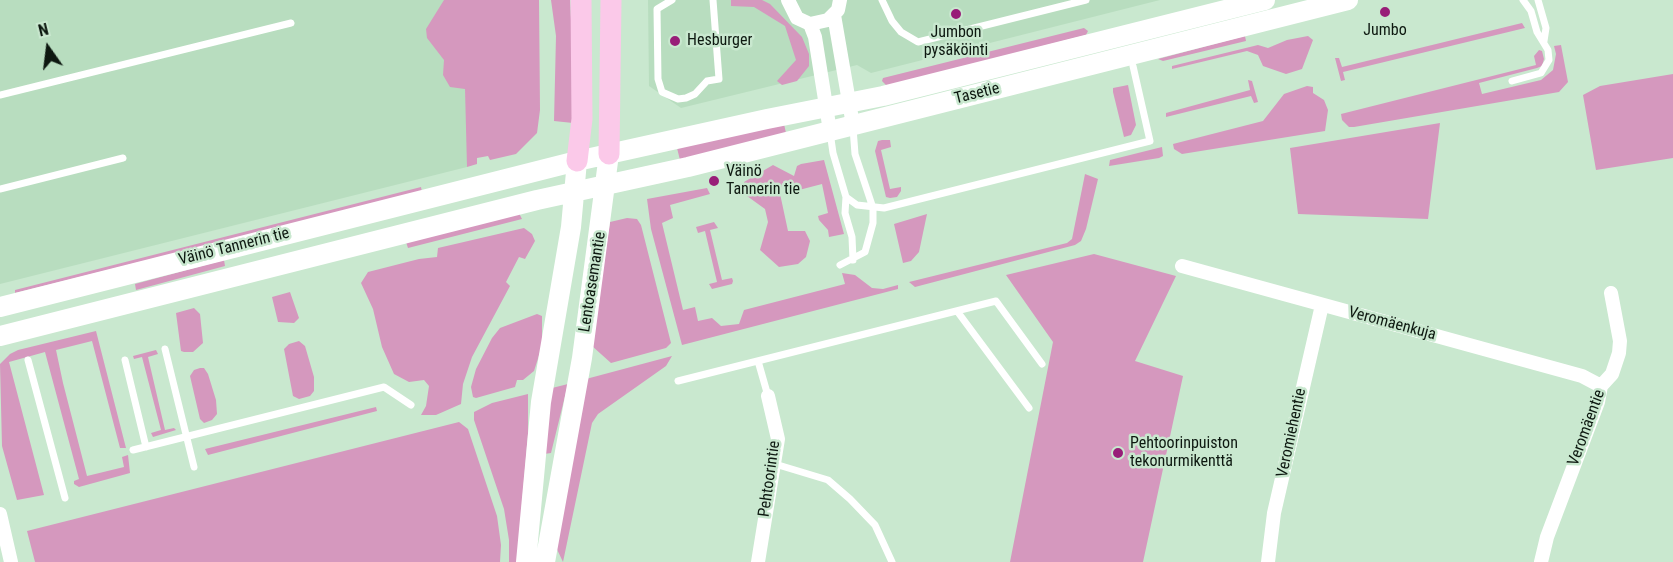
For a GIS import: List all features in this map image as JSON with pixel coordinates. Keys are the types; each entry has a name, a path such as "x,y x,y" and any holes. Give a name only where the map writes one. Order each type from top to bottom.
{"main road":[{"name":"Lentoasemantie","path":"526,562 541,402 578,161 582,119 581,0"},
{"name":"Lentoasemantie","path":"545,562 582,358 609,154 611,0"},
{"name":"Tasetie","path":"609,154 850,103 1265,0"},
{"name":"Tasetie","path":"605,186 1348,0"},
{"name":"Väinö Tannerin tie","path":"0,307 609,154"},
{"name":"Väinö Tannerin tie","path":"0,336 575,191 605,186"}],"street":[{"path":"785,2 797,18 810,24 820,24 841,5"},
{"path":"841,5 853,124"},
{"path":"810,24 815,37 828,107 830,131"},
{"name":"Veromäenkuja","path":"1182,266 1582,376 1601,386"},
{"name":"Veromäentie","path":"1541,562 1547,537 1598,402 1601,386 1612,374 1619,353 1620,341 1611,293"},
{"name":"Veromiehentie","path":"1268,562 1275,513 1322,305"},
{"name":"Pehtoorintie","path":"758,562 778,439 768,396"},
{"path":"0,514 11,562"}],"lane":[{"path":"672,0 657,9 658,88 668,96 686,98 695,94 707,81 719,78 713,0"},
{"path":"876,0 884,2 892,21 901,32 918,42 1086,0"},
{"path":"1524,1 1538,1 1546,28 1544,41"},
{"path":"1512,81 1545,70 1549,60 1544,41 1537,32 1532,11 1524,1"},
{"path":"0,94 291,22"},
{"path":"846,197 856,205 884,208 1150,141 1133,66"},
{"path":"840,265 865,252 873,223 873,208 855,154 853,124"},
{"path":"830,131 833,153 846,197 845,213 852,237 853,260"},
{"path":"0,189 123,158"},
{"path":"678,381 996,301 1042,364"},
{"path":"957,311 1029,408"},
{"path":"165,349 194,467"},
{"path":"28,360 64,498"},
{"path":"124,360 146,447"},
{"path":"758,361 768,396"},
{"path":"133,450 384,387 411,405"},
{"path":"775,464 828,480 875,525 892,562"}],"shaded area":[{"path":"0,0 459,0 468,125 467,167 0,284"},
{"path":"444,0 539,0 540,110 537,133 516,154 490,160 488,156 477,158 477,164 467,167 465,89 450,87 443,75 444,60 427,38 426,29"},
{"path":"551,0 570,0 574,76 573,123 554,121 556,36"},
{"path":"648,0 1160,0 871,73 857,65 681,108 649,86"},
{"path":"731,0 762,0 770,4 802,37 809,54 809,66 797,81 782,85 777,81 796,60 785,26 754,7 731,6"},
{"path":"1522,23 1525,28 1343,72 1345,80 1341,81 1335,58 1339,58 1342,67"},
{"path":"1084,28 1088,31 1086,35 887,86 882,81 883,78"},
{"path":"1245,36 1246,41 1163,61 1158,59"},
{"path":"1308,36 1313,40 1302,69 1286,74 1263,66 1258,55 1247,51 1172,69 1172,66 1258,45 1268,48 1287,40"},
{"path":"1561,45 1568,82 1559,92 1354,127 1349,127 1342,120 1341,114 1536,65 1534,56 1539,50 1542,51 1544,59 1542,66 1479,83 1482,94 1541,80 1553,70 1556,54 1554,46"},
{"path":"1673,74 1673,158 1596,170 1583,95 1600,86"},
{"path":"1248,80 1252,81 1258,102 1254,103 1251,96 1166,117 1166,113 1250,90"},
{"path":"1128,85 1136,125 1131,135 1124,137 1113,88"},
{"path":"1307,86 1313,87 1313,93 1324,100 1328,110 1325,131 1182,154 1174,149 1173,144 1263,121 1284,94"},
{"path":"1440,123 1428,219 1298,214 1290,148"},
{"path":"784,124 786,133 680,160 677,148"},
{"path":"890,140 891,147 881,150 890,189 901,187 897,197 886,197 875,151 878,141"},
{"path":"1162,147 1163,156 1159,158 1109,166 1110,160"},
{"path":"824,160 844,234 829,237 828,230 819,220 818,216 828,213 822,184 799,190 797,184 779,189 788,231 805,231 810,241 806,257 798,264 779,267 760,250 768,222 765,209 747,196 744,182 773,165 794,176 797,166"},
{"path":"1085,174 1098,179 1086,229 1081,241 1075,245 915,287 909,282 1067,243 1072,239"},
{"path":"421,187 422,192 15,293 15,290"},
{"path":"707,188 710,194 670,205 673,218 662,223 683,310 695,307 698,321 712,318 721,326 739,324 744,310 845,284 842,273 855,275 872,288 883,289 898,285 898,289 682,345 651,229 647,199"},
{"path":"519,213 522,219 408,248 406,242"},
{"path":"927,214 919,252 911,261 903,263 894,224"},
{"path":"627,218 637,219 641,225 671,343 666,348 611,363 592,346 610,222"},
{"path":"714,222 718,228 710,230 722,280 732,278 733,281 732,284 712,289 709,284 717,282 705,231 698,233 696,227"},
{"path":"524,228 532,234 535,241 525,259 519,257 506,282 510,286 472,357 463,384 461,404 436,415 421,415 426,406 429,386 424,380 409,382 394,374 382,347 373,309 361,283 368,272 419,259 437,257 438,248"},
{"path":"1094,254 1176,276 1135,361 1183,376 1143,562 1010,562 1053,342 1006,275"},
{"path":"224,260 225,266 136,290 135,284"},
{"path":"290,292 299,318 294,323 278,322 272,297"},
{"path":"194,308 200,314 203,343 193,352 184,352 181,351 176,313"},
{"path":"537,314 542,316 542,346 534,371 523,380 517,380 515,387 473,397 471,387 476,369 492,338 500,328"},
{"path":"96,331 126,448 120,448 92,341 56,350 63,383 87,476 124,467 122,457 128,455 130,473 79,487 74,484 74,481 79,479 45,352 9,362 44,495 17,500 2,446 0,364 18,350"},
{"path":"299,341 305,346 314,377 314,391 310,396 299,399 293,396 284,349 289,344"},
{"path":"156,350 158,354 148,357 165,430 174,428 176,430 153,437 151,433 161,430 142,357 134,359 133,356"},
{"path":"672,356 666,366 598,414 592,423 563,562 554,543 586,379"},
{"path":"204,368 208,374 216,400 217,414 212,420 204,423 200,419 190,376 194,370"},
{"path":"568,384 551,453 544,454 552,388"},
{"path":"528,394 528,434 517,562 509,562 509,540 504,509 474,420 474,412 492,403"},
{"path":"376,407 377,411 208,455 205,449"},
{"path":"459,422 468,429 497,516 501,545 500,562 35,562 27,531"}],"place":[{"name":"Jumbo","path":"1385,12"},
{"name":"Jumbon pysäköinti","path":"956,14"},
{"name":"Hesburger","path":"675,41"},
{"name":"Väinö Tannerin tie","path":"714,181"},
{"name":"Pehtoorinpuiston tekonurmikenttä","path":"1118,453"}]}
